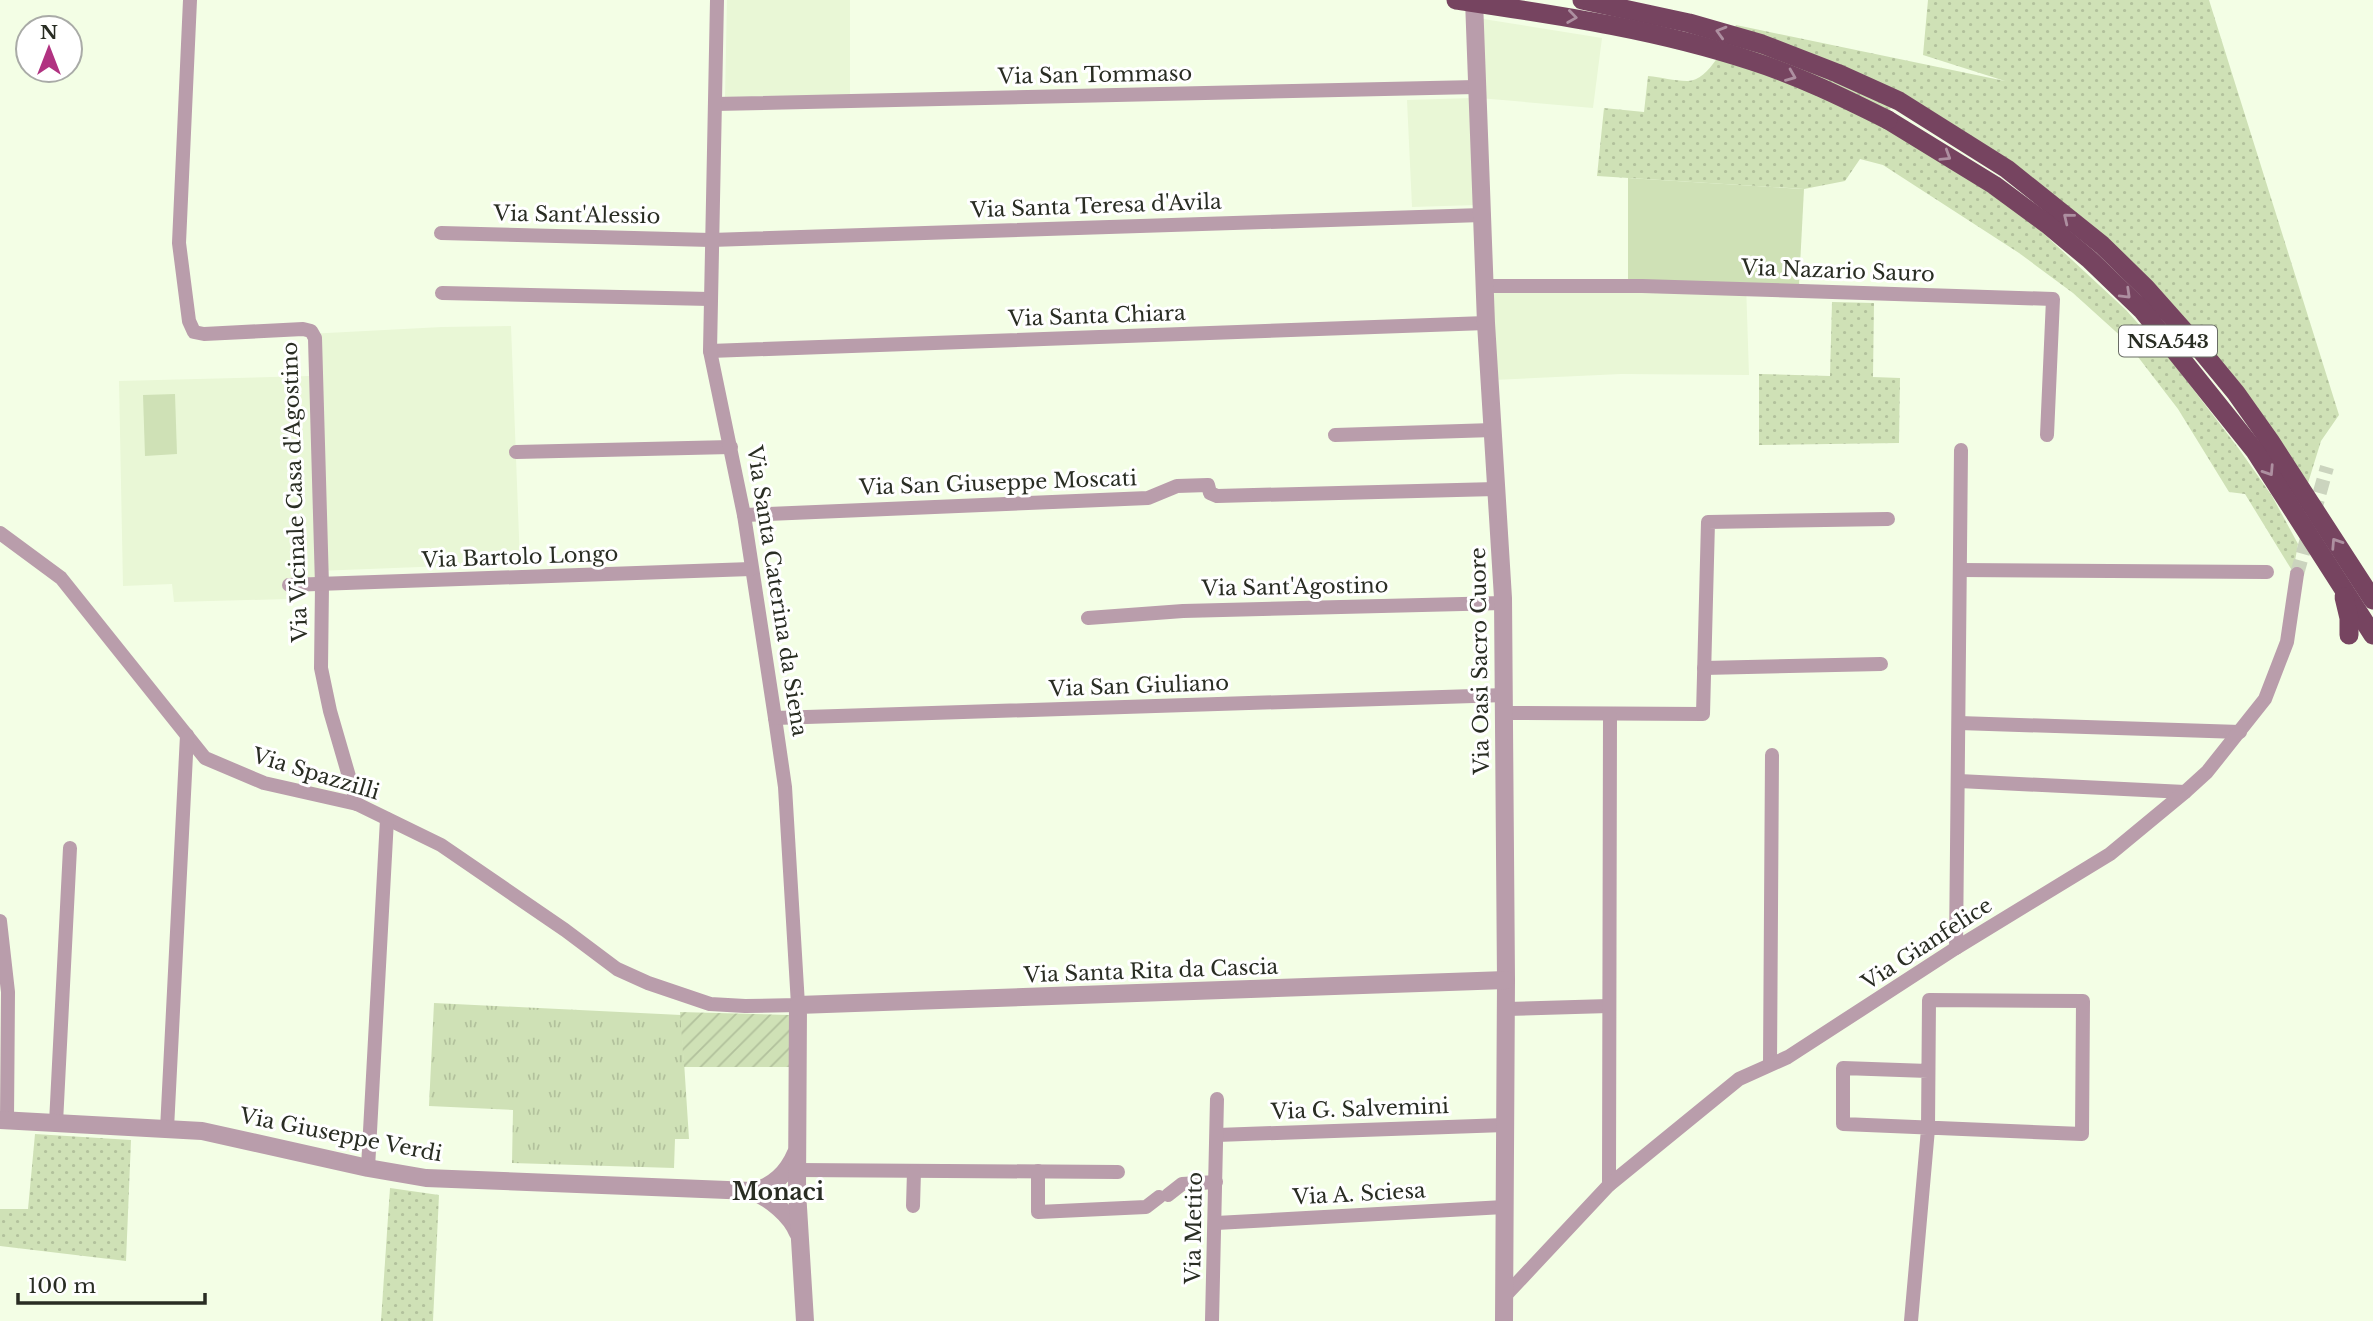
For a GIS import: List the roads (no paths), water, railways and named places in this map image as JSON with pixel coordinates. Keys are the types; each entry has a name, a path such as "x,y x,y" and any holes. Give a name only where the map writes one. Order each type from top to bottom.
{"highway":[{"name":"NSA543","path":"1455,0 1598,21 1766,66 1831,92 1888,120 1994,185 2089,259 2143,311 2255,450 2373,635"},
{"name":"NSA543","path":"1581,0 1689,23 1762,44 1837,73 1899,101 2007,169 2102,246 2146,288 2236,393 2373,600"},
{"path":"2341,583 2349,618 2349,635"}],"street":[{"name":"Via Vicinale Casa d'Agostino","path":"190,0 179,243 188,321 194,332 204,334 303,329 311,331 315,338 322,585 321,668 330,711 357,804"},
{"name":"Via Santa Caterina da Siena","path":"717,0 709,351 744,515 785,787 798,1005 797,1191 805,1321"},
{"name":"Via Oasi Sacro Cuore","path":"1474,0 1486,323 1503,603 1506,980 1504,1321"},
{"name":"Via San Tommaso","path":"715,104 1476,87"},
{"name":"Via Santa Teresa d'Avila","path":"711,240 1482,215"},
{"name":"Via Sant'Alessio","path":"442,233 711,240"},
{"name":"Via Nazario Sauro","path":"1485,286 1642,286 2053,299 2047,435"},
{"path":"442,293 710,299"},
{"name":"Via Santa Chiara","path":"709,351 1486,323"},
{"path":"1335,435 1493,430"},
{"path":"516,452 731,447"},
{"path":"1956,948 1961,450"},
{"name":"Via San Giuseppe Moscati","path":"744,515 1149,498 1177,486 1208,485 1210,493 1217,496 1496,489"},
{"path":"1881,664 1704,668 1708,522 1888,519"},
{"name":"Via Spazzilli","path":"0,533 61,578 205,758 264,783 357,804 441,845 617,969 648,983 709,1004 798,1005"},
{"name":"Via Bartolo Longo","path":"289,585 751,569"},
{"path":"1960,570 2267,572"},
{"name":"Via Gianfelice","path":"1504,1297 1609,1185 1739,1079 1788,1057 1956,948 2110,854 2207,772 2265,699 2287,642 2297,574"},
{"name":"Via Sant'Agostino","path":"1088,618 1183,611 1503,603"},
{"name":"Via San Giuliano","path":"775,718 1505,704 1611,713 1703,714 1704,668"},
{"path":"1609,1185 1611,713"},
{"path":"1959,723 2240,732"},
{"path":"167,1129 187,735"},
{"path":"1770,1065 1772,755"},
{"path":"1959,781 2185,792"},
{"path":"368,1168 387,819"},
{"path":"56,1123 69,848"},
{"name":"Via Giuseppe Verdi","path":"0,921 8,992 3,1120 202,1131 368,1168 426,1178 762,1192 786,1185 797,1191"},
{"name":"Via Santa Rita da Cascia","path":"798,1005 1506,980"},
{"path":"1910,1321 1928,1129 1929,1000 2083,1001 2081,1134 1928,1129 1843,1124 1843,1068 1928,1070"},
{"path":"1506,1009 1609,1006"},
{"name":"Via Metito","path":"1212,1321 1217,1098"},
{"name":"Via G. Salvemini","path":"1217,1135 1505,1125"},
{"path":"797,1150 788,1168 762,1192 790,1220 800,1237"},
{"path":"797,1170 1118,1172"},
{"path":"913,1206 914,1171"},
{"path":"1038,1171 1038,1212 1146,1207 1182,1184 1216,1182"},
{"name":"Via A. Sciesa","path":"1216,1223 1504,1208"}],"tunnel":[{"path":"2297,574 2327,467"}],"district":[{"name":"Monaci","path":"778,1192"}]}
